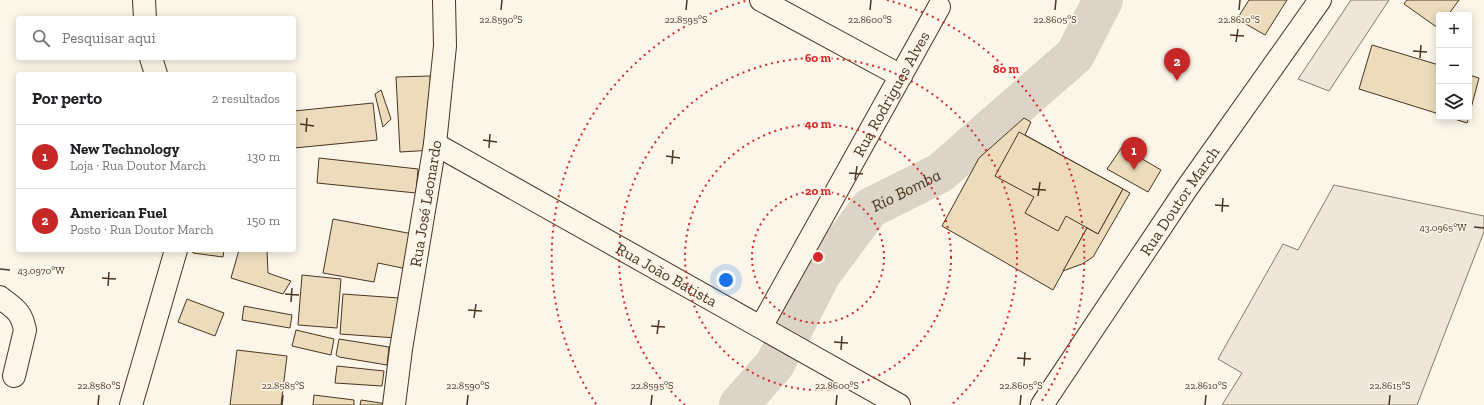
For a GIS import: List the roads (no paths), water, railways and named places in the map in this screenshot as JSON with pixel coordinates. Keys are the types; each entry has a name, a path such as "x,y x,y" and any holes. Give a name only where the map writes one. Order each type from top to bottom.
{"street":[{"path":"144,0 145,16"},
{"name":"Rua José Leonardo","path":"394,405 401,349 434,144 445,46 444,0"},
{"path":"761,0 901,76"},
{"name":"Rua Doutor March","path":"1042,405 1188,188 1320,0"},
{"name":"Rua Rodrigues Alves","path":"761,326 939,7"},
{"path":"152,60 156,72"},
{"name":"Rua João Batista","path":"434,144 761,326 899,405"},
{"path":"132,405 175,252"},
{"path":"0,297 21,314 23,323 24,330 14,376"}],"waterway":[{"name":"Rio Bomba","path":"739,405 775,364 821,274 870,208 940,173 1075,55 1103,0"}],"place":[{"name":"American Fuel","path":"1177,81"},
{"name":"New Technology","path":"1134,170"}]}
